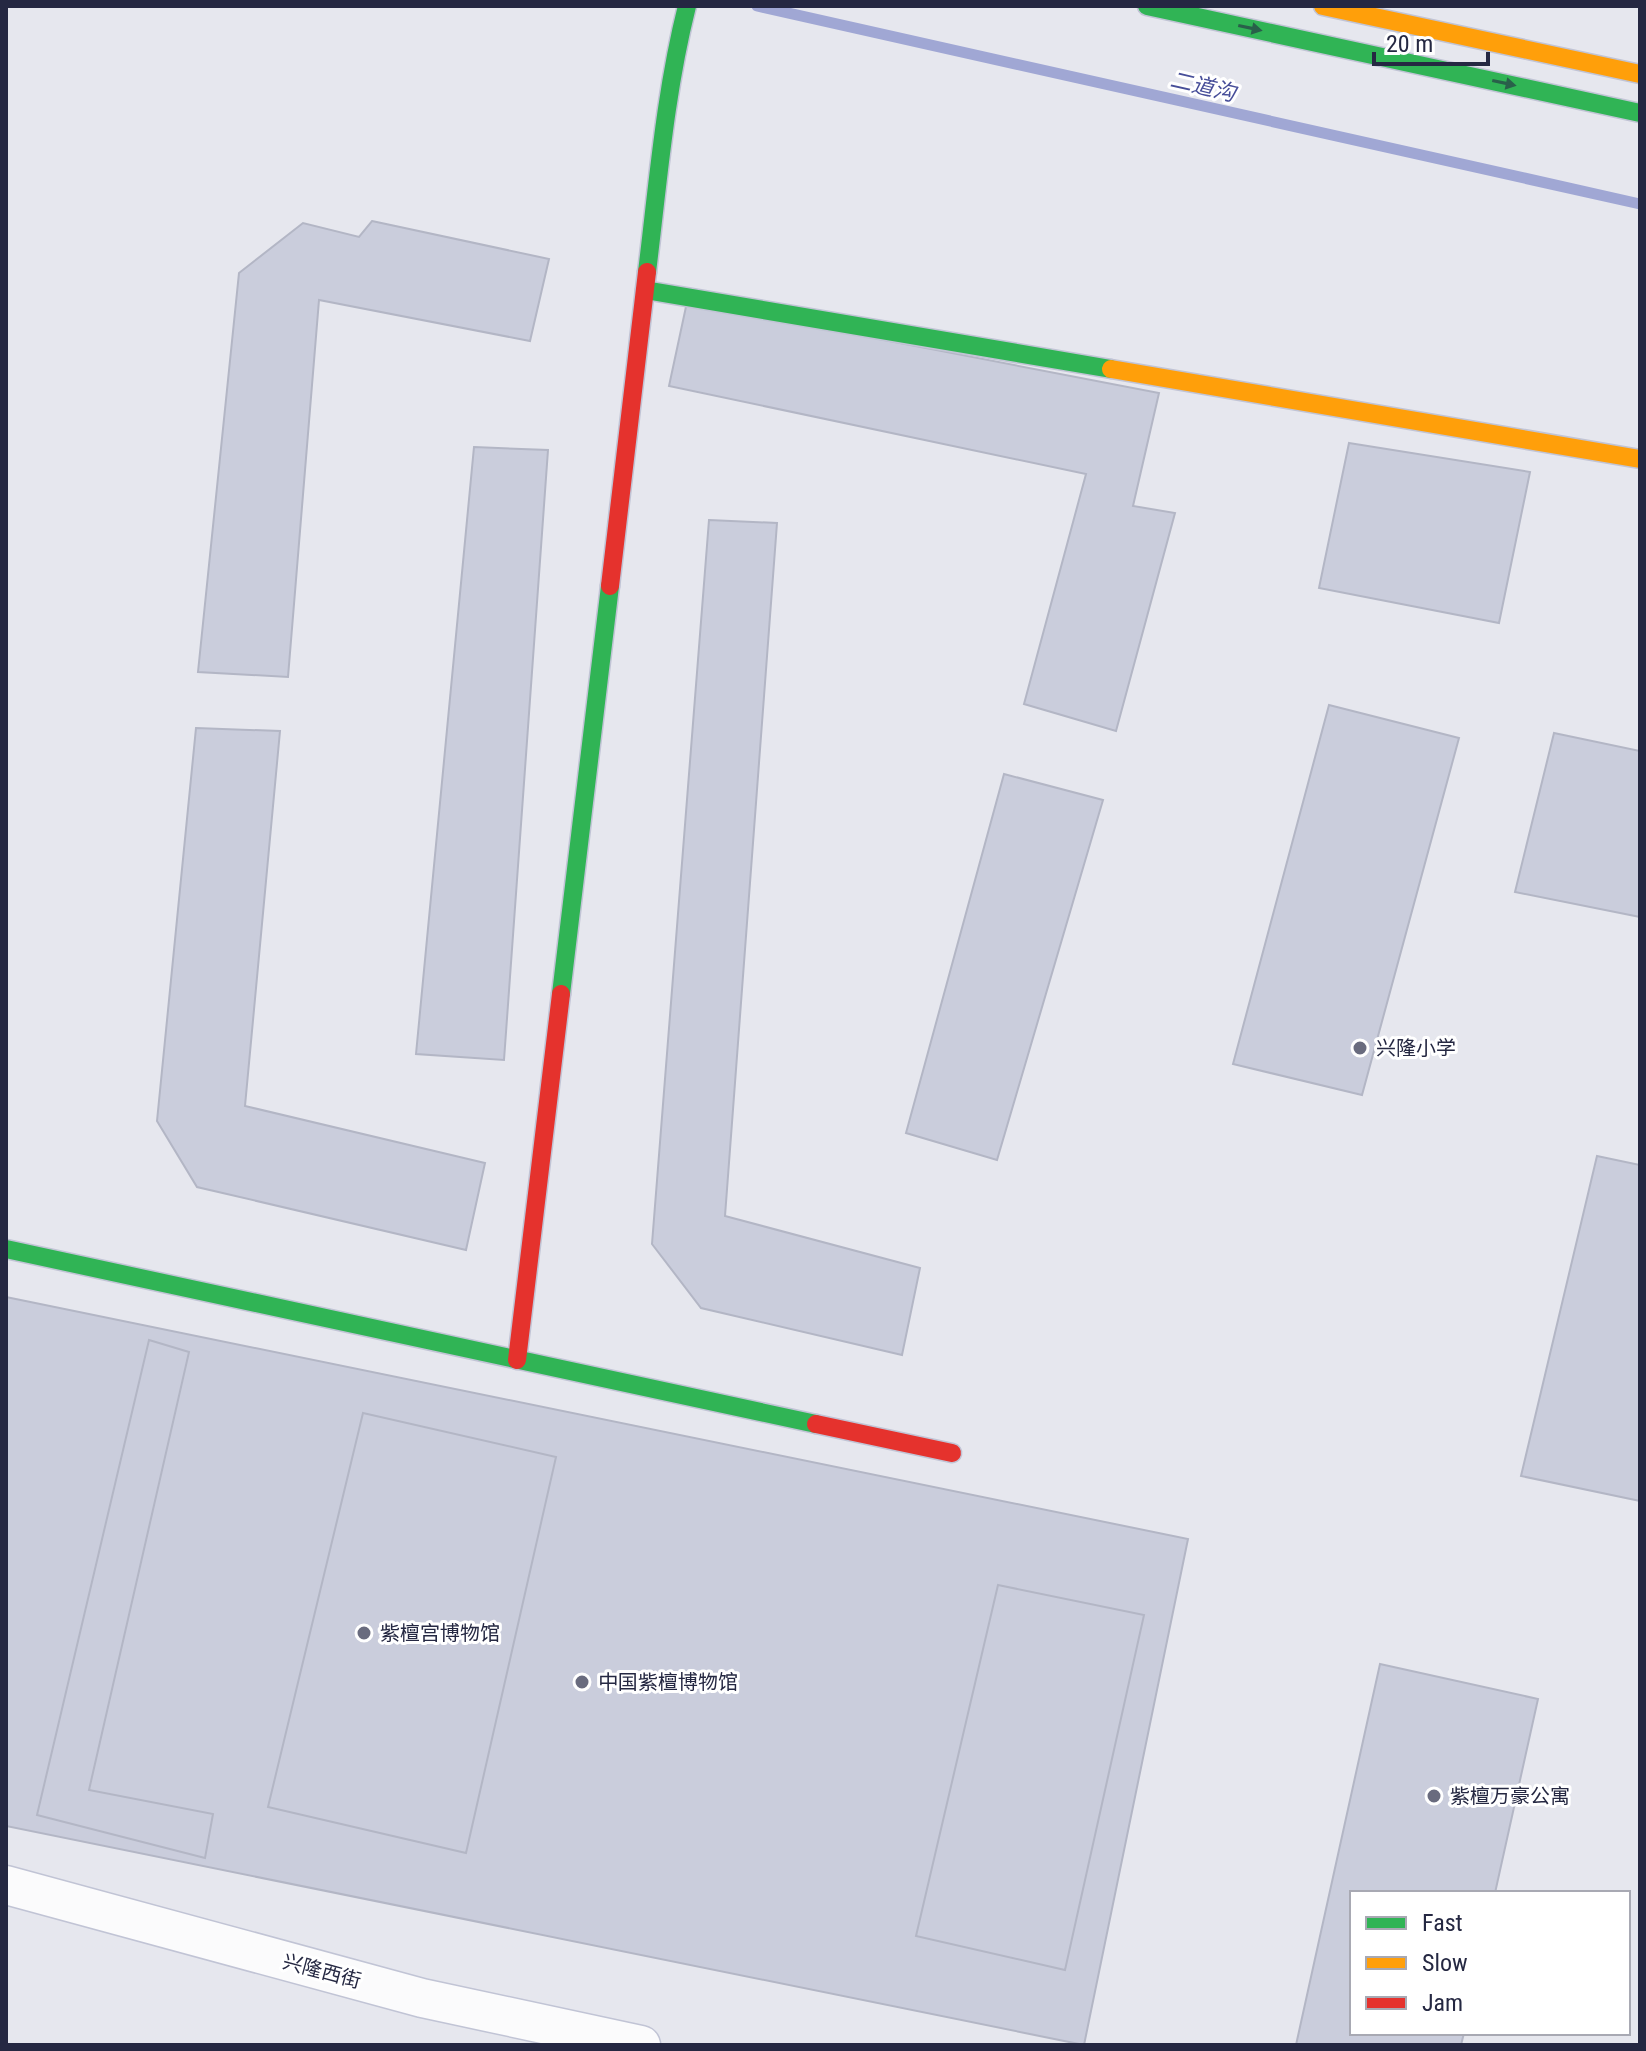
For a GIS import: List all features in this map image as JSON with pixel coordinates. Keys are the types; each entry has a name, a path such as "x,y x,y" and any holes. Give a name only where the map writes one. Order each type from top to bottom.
{"street":[{"path":"517,1360 645,290 675,53 687,6"},
{"path":"1147,6 1640,113"},
{"path":"1323,6 1640,74"},
{"path":"645,290 1640,459"},
{"path":"6,1249 952,1453"},
{"name":"兴隆西街","path":"6,1885 422,1998 641,2045"}],"building":[{"path":"372,221 549,259 530,341 319,300 288,677 198,672 239,273 303,223 359,237"},
{"path":"687,302 1159,393 1133,506 1175,513 1116,731 1024,704 1086,474 669,386"},
{"path":"1349,443 1530,472 1499,623 1319,588"},
{"path":"474,447 548,450 504,1060 416,1054"},
{"path":"709,520 777,523 725,1216 920,1268 902,1355 701,1308 652,1244"},
{"path":"1329,705 1459,738 1362,1095 1233,1064"},
{"path":"196,728 280,731 245,1106 485,1163 466,1250 197,1187 157,1121"},
{"path":"1554,733 1640,751 1640,917 1515,892"},
{"path":"1004,774 1103,800 997,1160 906,1133"},
{"path":"1597,1156 1640,1165 1640,1501 1521,1476"},
{"name":"中国紫檀博物馆","path":"6,1297 1188,1539 1084,2045 6,1826"},
{"path":"149,1340 189,1352 89,1790 213,1814 205,1858 37,1815"},
{"path":"363,1413 556,1457 466,1853 268,1807"},
{"path":"998,1585 1144,1615 1065,1970 916,1936"},
{"name":"紫檀万豪公寓","path":"1380,1664 1538,1699 1495,1891 1350,1891 1350,2035 1464,2035 1461,2045 1296,2045"}],"waterway":[{"name":"二道沟","path":"757,6 1640,204"}],"traffic: fast":[{"path":"647,272 668,105 687,6"},
{"path":"1147,6 1640,113"},
{"path":"645,290 1111,369"},
{"path":"561,994 610,586"},
{"path":"6,1249 816,1424"}],"traffic: slow":[{"path":"1323,6 1640,74"},
{"path":"1111,369 1640,459"}],"traffic: jam":[{"path":"610,586 647,272"},
{"path":"517,1360 561,994"},
{"path":"816,1424 952,1453"}],"place":[{"name":"兴隆小学","path":"1360,1048"},
{"name":"紫檀宫博物馆","path":"364,1633"},
{"name":"中国紫檀博物馆","path":"582,1682"},
{"name":"紫檀万豪公寓","path":"1434,1796"}]}
